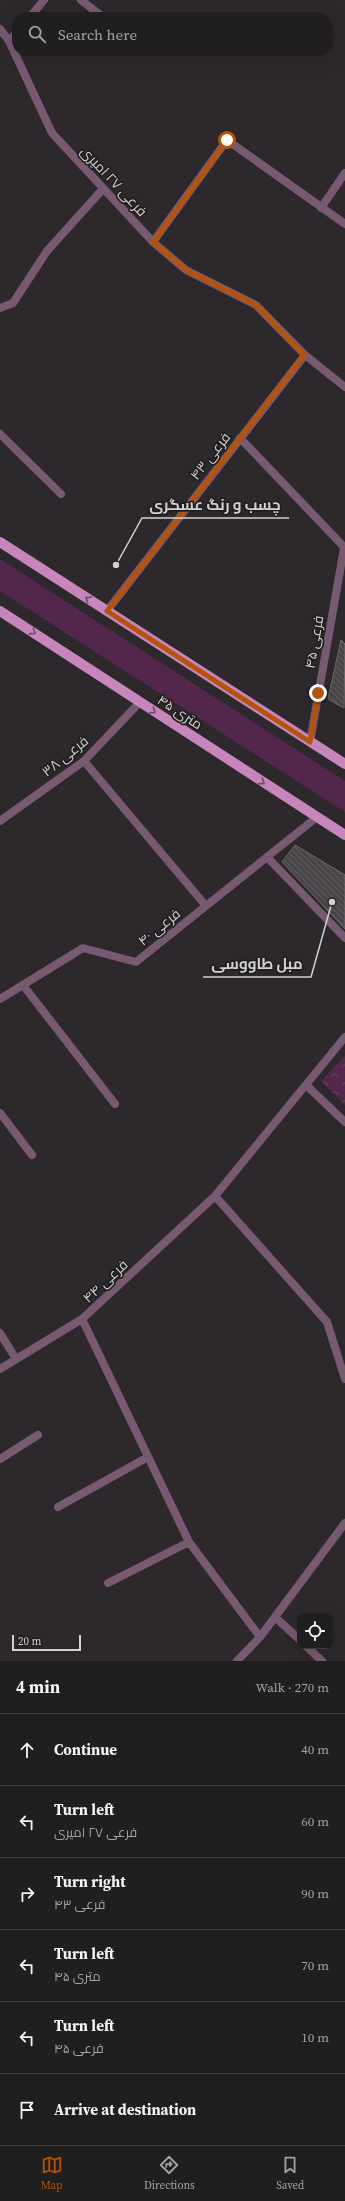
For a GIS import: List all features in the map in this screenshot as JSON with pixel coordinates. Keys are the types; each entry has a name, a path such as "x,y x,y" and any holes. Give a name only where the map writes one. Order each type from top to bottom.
{"main road":[{"path":"0,542 345,764"},
{"name":"۴۵ متری","path":"0,611 345,835"}],"street":[{"path":"34,12 44,0"},
{"path":"80,0 96,12"},
{"name":"فرعی ۲۷ امیری","path":"0,29 12,47"},
{"path":"9,41 12,38"},
{"name":"فرعی ۲۷ امیری","path":"16,56 52,133 102,190 153,242 186,270 256,305 304,355 345,387"},
{"path":"153,242 227,140 345,224"},
{"path":"321,208 345,174"},
{"path":"0,308 13,303 47,251 102,190"},
{"name":"فرعی ۴۳","path":"107,611 304,355"},
{"path":"0,434 61,494"},
{"path":"240,438 345,548"},
{"name":"فرعی ۴۵","path":"310,742 345,548"},
{"name":"فرعی ۳۸","path":"0,821 84,761 140,702"},
{"path":"84,761 206,906"},
{"name":"فرعی ۴۰","path":"0,999 83,948 136,962 317,817"},
{"path":"267,857 345,938"},
{"path":"23,985 115,1104"},
{"name":"فرعی ۴۴","path":"0,1369 82,1319 215,1196 345,1037"},
{"path":"306,1085 345,1122"},
{"path":"0,1113 32,1156"},
{"path":"215,1196 327,1322 345,1379"},
{"path":"82,1319 189,1542 260,1637"},
{"path":"0,1333 16,1359"},
{"path":"0,1459 38,1435"},
{"path":"58,1507 148,1457"},
{"path":"237,1661 260,1637 345,1523"},
{"path":"108,1583 189,1542"},
{"path":"275,1617 297,1637"},
{"path":"309,1649 322,1661"}],"green space":[{"path":"0,559 345,781 345,812 0,591"},
{"path":"345,1056 345,1105 321,1081"}],"building":[{"path":"341,640 345,644 344,708 328,699"},
{"path":"295,845 345,875 345,929 282,862"}],"place":[{"name":"چسب و رنگ عسگری","path":"116,565"},
{"name":"مبل طاووسی","path":"332,902"}],"route":[{"path":"227,140 153,242 186,270 256,305 304,355 107,611 310,742 318,693"}]}
